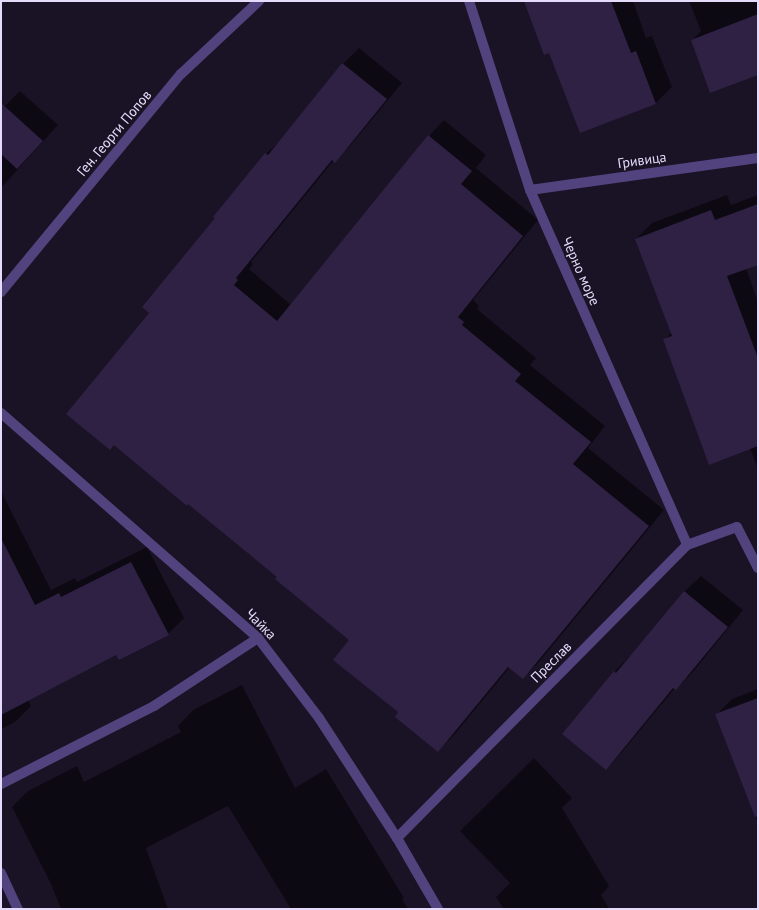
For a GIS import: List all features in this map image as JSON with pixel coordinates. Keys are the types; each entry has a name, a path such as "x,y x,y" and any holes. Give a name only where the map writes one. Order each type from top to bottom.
{"street":[{"name":"Ген. Георги Попов","path":"1,292 181,74 259,1"},
{"name":"Черно море","path":"469,1 530,190 687,544"},
{"name":"Гривица","path":"530,190 758,158"},
{"name":"Чайка","path":"1,413 258,638 319,718 397,838 438,909"},
{"name":"Преслав","path":"397,838 687,544 738,527 758,568"},
{"path":"1,784 154,706 258,638"},
{"path":"1,874 18,909"}],"building":[{"path":"524,1 611,1 631,53 636,51 656,104 580,133 549,53 544,55"},
{"path":"758,14 758,75 710,93 691,40"},
{"path":"342,63 387,99 335,163 332,160 236,278 238,280 234,285 277,321 428,135 472,171 461,184 523,236 458,317 464,322 462,325 521,374 515,381 591,442 573,464 649,526 523,679 508,667 438,752 395,717 398,712 333,660 349,640 275,579 277,577 188,504 187,506 114,445 110,450 66,414 149,313 142,307 215,218 213,217 265,153 268,155"},
{"path":"1,103 43,141 17,169 1,154"},
{"path":"758,204 758,265 727,276 758,358 758,446 709,465 663,339 672,336 635,239 711,210 715,220"},
{"path":"1,538 35,605 59,593 61,597 131,562 169,635 119,660 116,655 1,715"},
{"path":"684,591 728,627 676,690 673,688 606,770 562,734 614,671 616,673"},
{"path":"758,698 758,816 755,817 715,714"}]}
